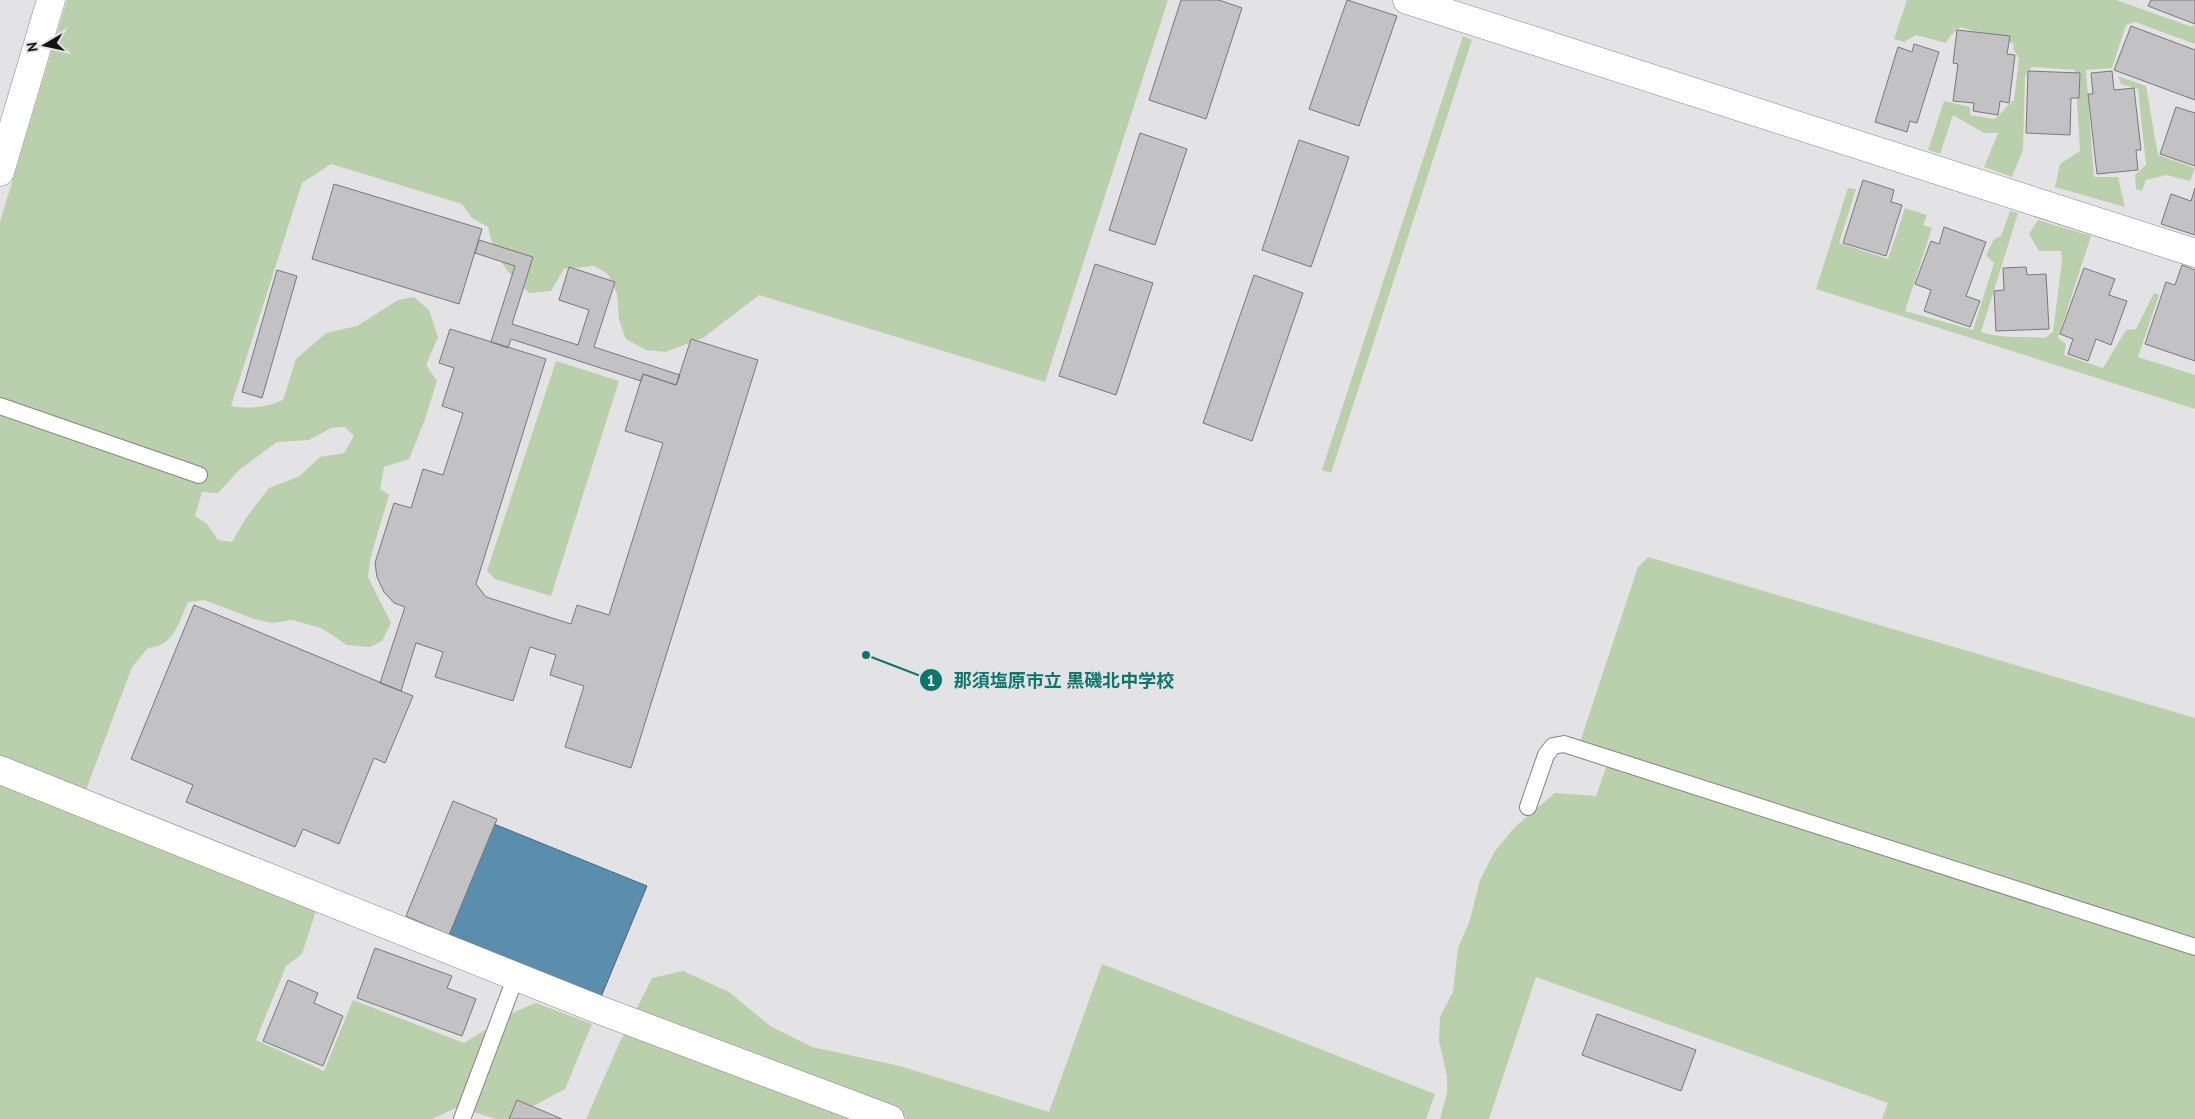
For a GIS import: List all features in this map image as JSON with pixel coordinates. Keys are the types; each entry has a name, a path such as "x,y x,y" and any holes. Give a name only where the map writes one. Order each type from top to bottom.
{"street":[{"path":"0,172 51,0"},
{"path":"1407,0 2195,254"},
{"path":"0,770 516,976 890,1119"}],"lane":[{"path":"0,406 199,475"},
{"path":"1528,807 1546,755 1553,746 1564,744 2195,947"},
{"path":"462,1119 516,976"}],"green space":[{"path":"67,0 1168,0 1045,382 759,295 703,338 665,352 646,350 626,339 619,320 617,294 608,274 594,266 564,269 551,291 529,293 514,278 498,256 488,227 472,218 462,204 331,164 302,183 231,406 257,407 283,400 296,359 326,333 357,326 398,300 414,297 429,310 438,337 426,365 437,381 424,422 409,459 384,467 380,489 389,495 370,559 368,577 391,623 382,641 370,647 347,645 321,628 292,620 272,623 254,619 204,600 188,602 178,626 169,638 164,643 148,648 132,667 77,814 316,911 302,954 286,966 256,1040 324,1071 353,1000 464,1043 512,1013 536,1003 592,1024 565,1089 509,1119 496,1119 458,1107 432,1119 0,1119 0,222","holes":["345,427 354,436 344,453 320,457 300,476 269,488 246,518 232,542 218,540 207,524 195,516 202,492 218,493 239,470 277,442 309,440 331,428"]},
{"path":"1907,0 2116,0 2192,27 2195,24 2195,44 2135,22 2126,25 2112,68 2086,70 2094,177 2118,177 2125,207 2055,187 2060,164 2080,151 2075,70 2032,67 2025,76 2023,150 2012,177 1984,167 1998,133 1984,133 1953,115 1940,154 1928,150 1944,101 1970,107 1970,115 1994,119 2014,100 2019,58 2013,49 2014,44 1961,27 1951,35 1946,43 1916,35 1904,42 1894,39"},
{"path":"1463,36 1472,40 1331,473 1322,470"},
{"path":"2118,76 2146,86 2158,155 2195,168 2190,181 2166,175 2146,180 2142,191 2136,189 2135,175 2146,165 2138,89 2121,84"},
{"path":"1848,188 1856,189 1839,243 1888,259 1905,208 1927,215 1923,225 1932,228 1905,311 1973,330 1994,263 1986,255 1994,239 2001,236 2010,211 2018,213 1981,332 1989,334 2045,338 2053,332 2062,261 2061,251 2039,251 2029,234 2038,220 2091,236 2058,338 2066,344 2064,355 2103,368 2126,330 2136,329 2154,293 2159,295 2138,357 2195,375 2195,409 1816,289"},
{"path":"556,361 619,381 551,596 495,579 487,571"},
{"path":"1648,557 2195,718 2195,1119 1882,1119 1888,1103 1536,977 1489,1119 1440,1119 1447,1093 1447,1076 1439,1041 1440,1017 1453,992 1458,948 1470,920 1480,880 1495,851 1515,827 1555,793 1596,796 1611,754 1580,742 1638,567"},
{"path":"1102,964 1435,1094 1426,1119 908,1119 900,1116 899,1119 586,1119 619,1044 652,978 683,971 729,992 770,1026 812,1047 900,1066 1049,1112"}],"water":[{"path":"494,824 647,886 601,997 449,935"}],"building":[{"path":"1181,0 1219,0 1242,8 1206,119 1149,100"},
{"path":"1347,0 1397,16 1359,126 1309,109"},
{"path":"2151,0 2195,0 2195,24 2148,6"},
{"path":"2131,26 2195,50 2195,100 2114,70"},
{"path":"1957,30 2010,36 2007,54 2015,55 2009,103 2000,101 1998,115 1973,111 1974,103 1953,101 1958,64 1953,63"},
{"path":"1914,44 1939,52 1917,123 1910,121 1907,132 1875,122 1898,47 1912,52"},
{"path":"2028,71 2080,73 2079,98 2071,98 2070,135 2026,133"},
{"path":"2112,71 2114,90 2134,88 2141,150 2136,150 2138,170 2097,174 2088,94 2093,94 2091,73"},
{"path":"2176,107 2195,113 2195,166 2160,154"},
{"path":"1140,133 1187,149 1155,245 1109,230"},
{"path":"1299,140 1349,157 1311,267 1262,250"},
{"path":"1863,180 1894,190 1891,202 1902,205 1886,256 1843,243"},
{"path":"334,184 482,229 459,304 312,259"},
{"path":"2195,188 2195,235 2161,224 2171,194 2191,201"},
{"path":"1944,227 1986,242 1966,296 1980,301 1970,327 1924,311 1931,290 1915,284 1931,241 1939,244"},
{"path":"479,240 533,257 512,324 578,345 589,310 559,300 569,267 615,282 594,347 680,375 676,385 643,374 641,381 511,339 508,348 491,342 515,266 475,253"},
{"path":"1095,264 1153,283 1116,395 1059,376"},
{"path":"2182,265 2195,270 2195,361 2145,344 2166,282 2175,285"},
{"path":"2026,267 2027,275 2046,274 2049,329 1996,331 1994,291 2004,290 2003,268"},
{"path":"2084,268 2115,279 2109,295 2127,301 2111,345 2096,339 2088,361 2068,354 2073,339 2060,334"},
{"path":"277,270 297,276 262,398 242,392"},
{"path":"1254,275 1303,293 1252,441 1203,423"},
{"path":"450,329 546,359 476,584 486,597 571,624 577,605 609,615 663,443 625,431 643,374 676,385 691,339 758,360 631,768 565,747 584,686 550,675 556,655 530,647 513,701 435,677 443,652 416,643 401,691 380,683 405,607 394,603 384,592 377,577 375,563 394,503 411,508 423,469 443,475 463,413 442,406 454,368 439,363"},
{"path":"194,605 413,696 385,763 374,758 339,844 303,829 295,847 186,802 193,785 131,759"},
{"path":"453,801 497,819 449,935 406,916"},
{"path":"375,948 452,976 447,988 476,999 462,1036 357,998"},
{"path":"288,980 318,993 314,1003 343,1016 323,1066 263,1041"},
{"path":"1597,1014 1696,1050 1681,1091 1582,1055"},
{"path":"517,1100 562,1119 509,1119"}],"place":[{"name":"那須塩原市立 黒磯北中学校","path":"866,655"}]}
